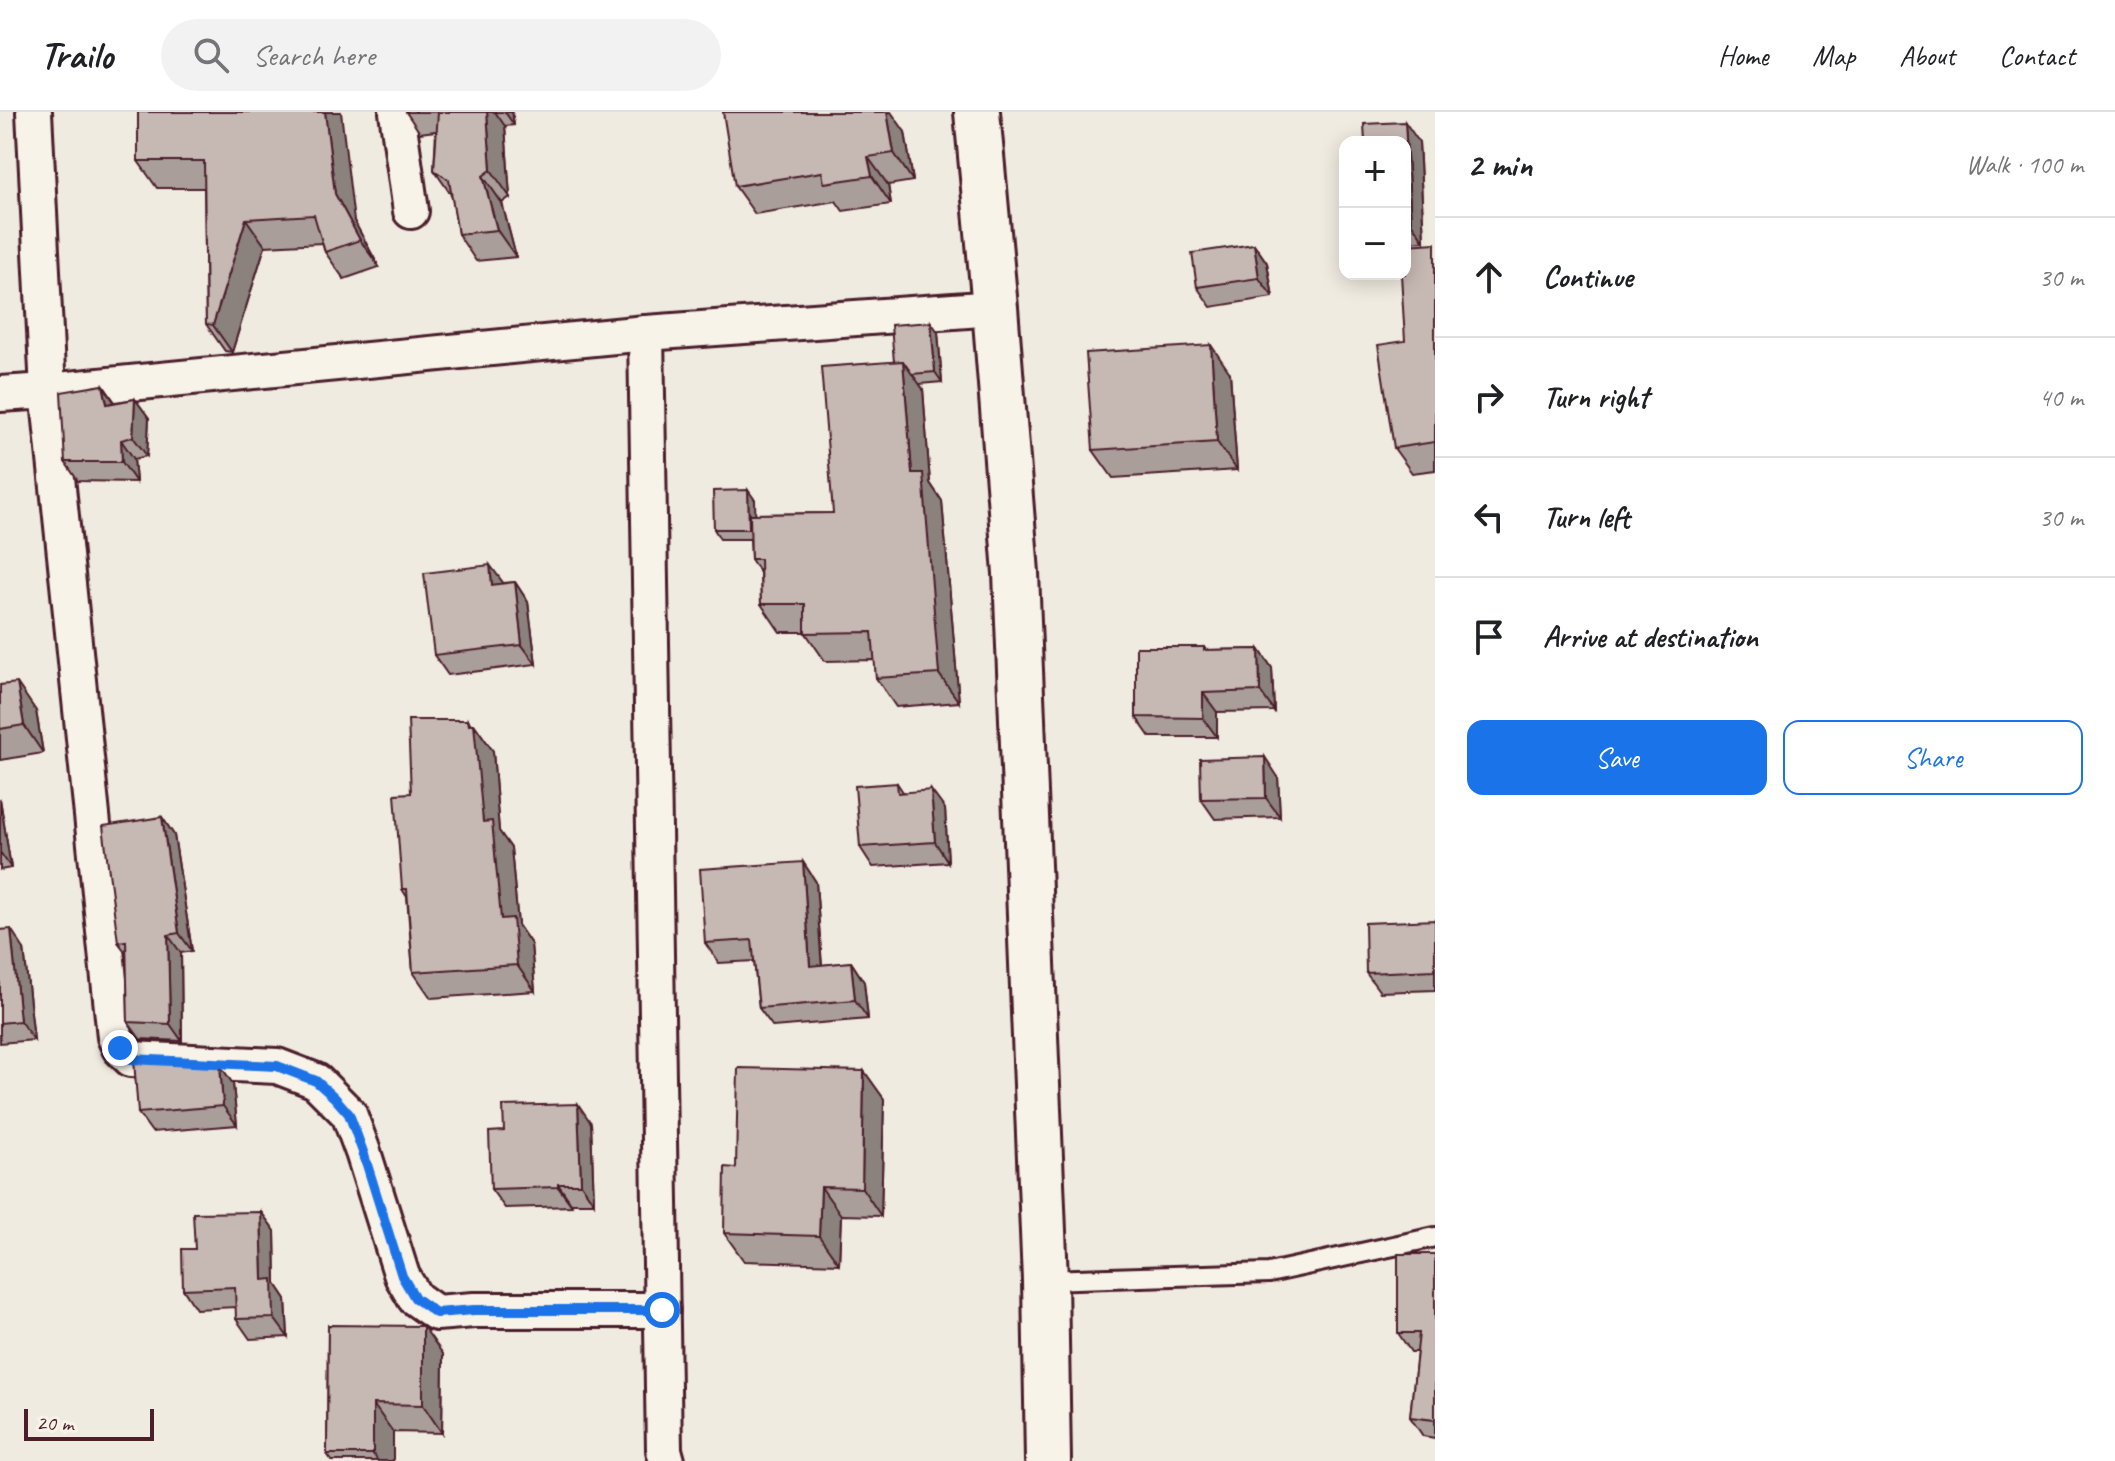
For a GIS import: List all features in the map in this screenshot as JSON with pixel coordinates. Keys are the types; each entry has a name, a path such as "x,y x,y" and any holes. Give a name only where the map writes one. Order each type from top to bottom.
{"street":[{"path":"34,112 48,391 115,1037 120,1048 131,1059 277,1066 316,1081 349,1114 402,1276 415,1298 436,1313 474,1310 662,1310"},
{"path":"397,112 411,211"},
{"path":"977,112 1016,573 1045,1280 1048,1461"},
{"path":"0,394 646,333 995,308"},
{"path":"646,333 664,1450 667,1461"}],"lane":[{"path":"1045,1280 1269,1273 1435,1237"}],"building":[{"path":"138,112 325,112 335,194 360,240 325,252 314,215 246,219 213,325 206,324 204,161 138,161"},
{"path":"438,112 487,112 491,170 483,176 497,230 458,234 449,180 434,170"},
{"path":"723,112 887,112 894,153 868,157 872,176 824,183 822,172 735,186"},
{"path":"1405,122 1406,136 1365,136 1364,124"},
{"path":"1435,243 1435,442 1394,448 1378,345 1405,341 1401,280 1411,280 1411,245"},
{"path":"1254,244 1259,278 1197,287 1192,253"},
{"path":"931,322 935,372 912,374 903,361 894,362 891,325"},
{"path":"1211,345 1217,442 1093,450 1086,353"},
{"path":"903,361 912,473 923,473 939,674 876,678 872,632 805,633 805,604 761,604 760,559 751,559 750,514 833,513 821,367"},
{"path":"103,385 107,404 135,399 133,437 121,440 122,462 65,462 61,392"},
{"path":"748,490 749,529 714,529 713,491"},
{"path":"490,565 492,585 515,582 522,645 434,655 424,573"},
{"path":"1136,647 1259,649 1260,691 1203,693 1203,718 1136,717"},
{"path":"17,683 24,725 0,729 0,685"},
{"path":"408,720 468,720 469,725 474,724 483,822 492,821 501,919 513,918 517,965 413,972 407,889 402,889 395,794 411,793"},
{"path":"1265,757 1266,798 1201,799 1200,759"},
{"path":"897,783 898,793 931,790 935,842 860,847 855,786"},
{"path":"162,817 179,933 168,935 170,1024 128,1022 126,941 118,942 103,826"},
{"path":"803,862 810,966 851,962 855,1000 759,1008 752,940 705,943 700,869"},
{"path":"1435,920 1435,970 1366,973 1365,923"},
{"path":"11,929 20,1021 0,1023 0,930"},
{"path":"134,1060 220,1065 223,1106 138,1113"},
{"path":"738,1068 864,1071 862,1188 821,1187 819,1236 724,1233 725,1167 736,1168"},
{"path":"578,1104 581,1184 491,1189 489,1132 504,1131 503,1106"},
{"path":"261,1212 263,1280 273,1279 274,1318 236,1319 235,1287 183,1289 182,1249 195,1249 193,1213"},
{"path":"1398,1254 1435,1254 1435,1420 1410,1417 1419,1333 1398,1333"},
{"path":"328,1325 423,1326 423,1405 373,1404 373,1454 327,1454"}],"route":[{"path":"120,1048 131,1059 277,1066 316,1081 349,1114 402,1276 415,1298 436,1313 474,1310 662,1310"}]}
